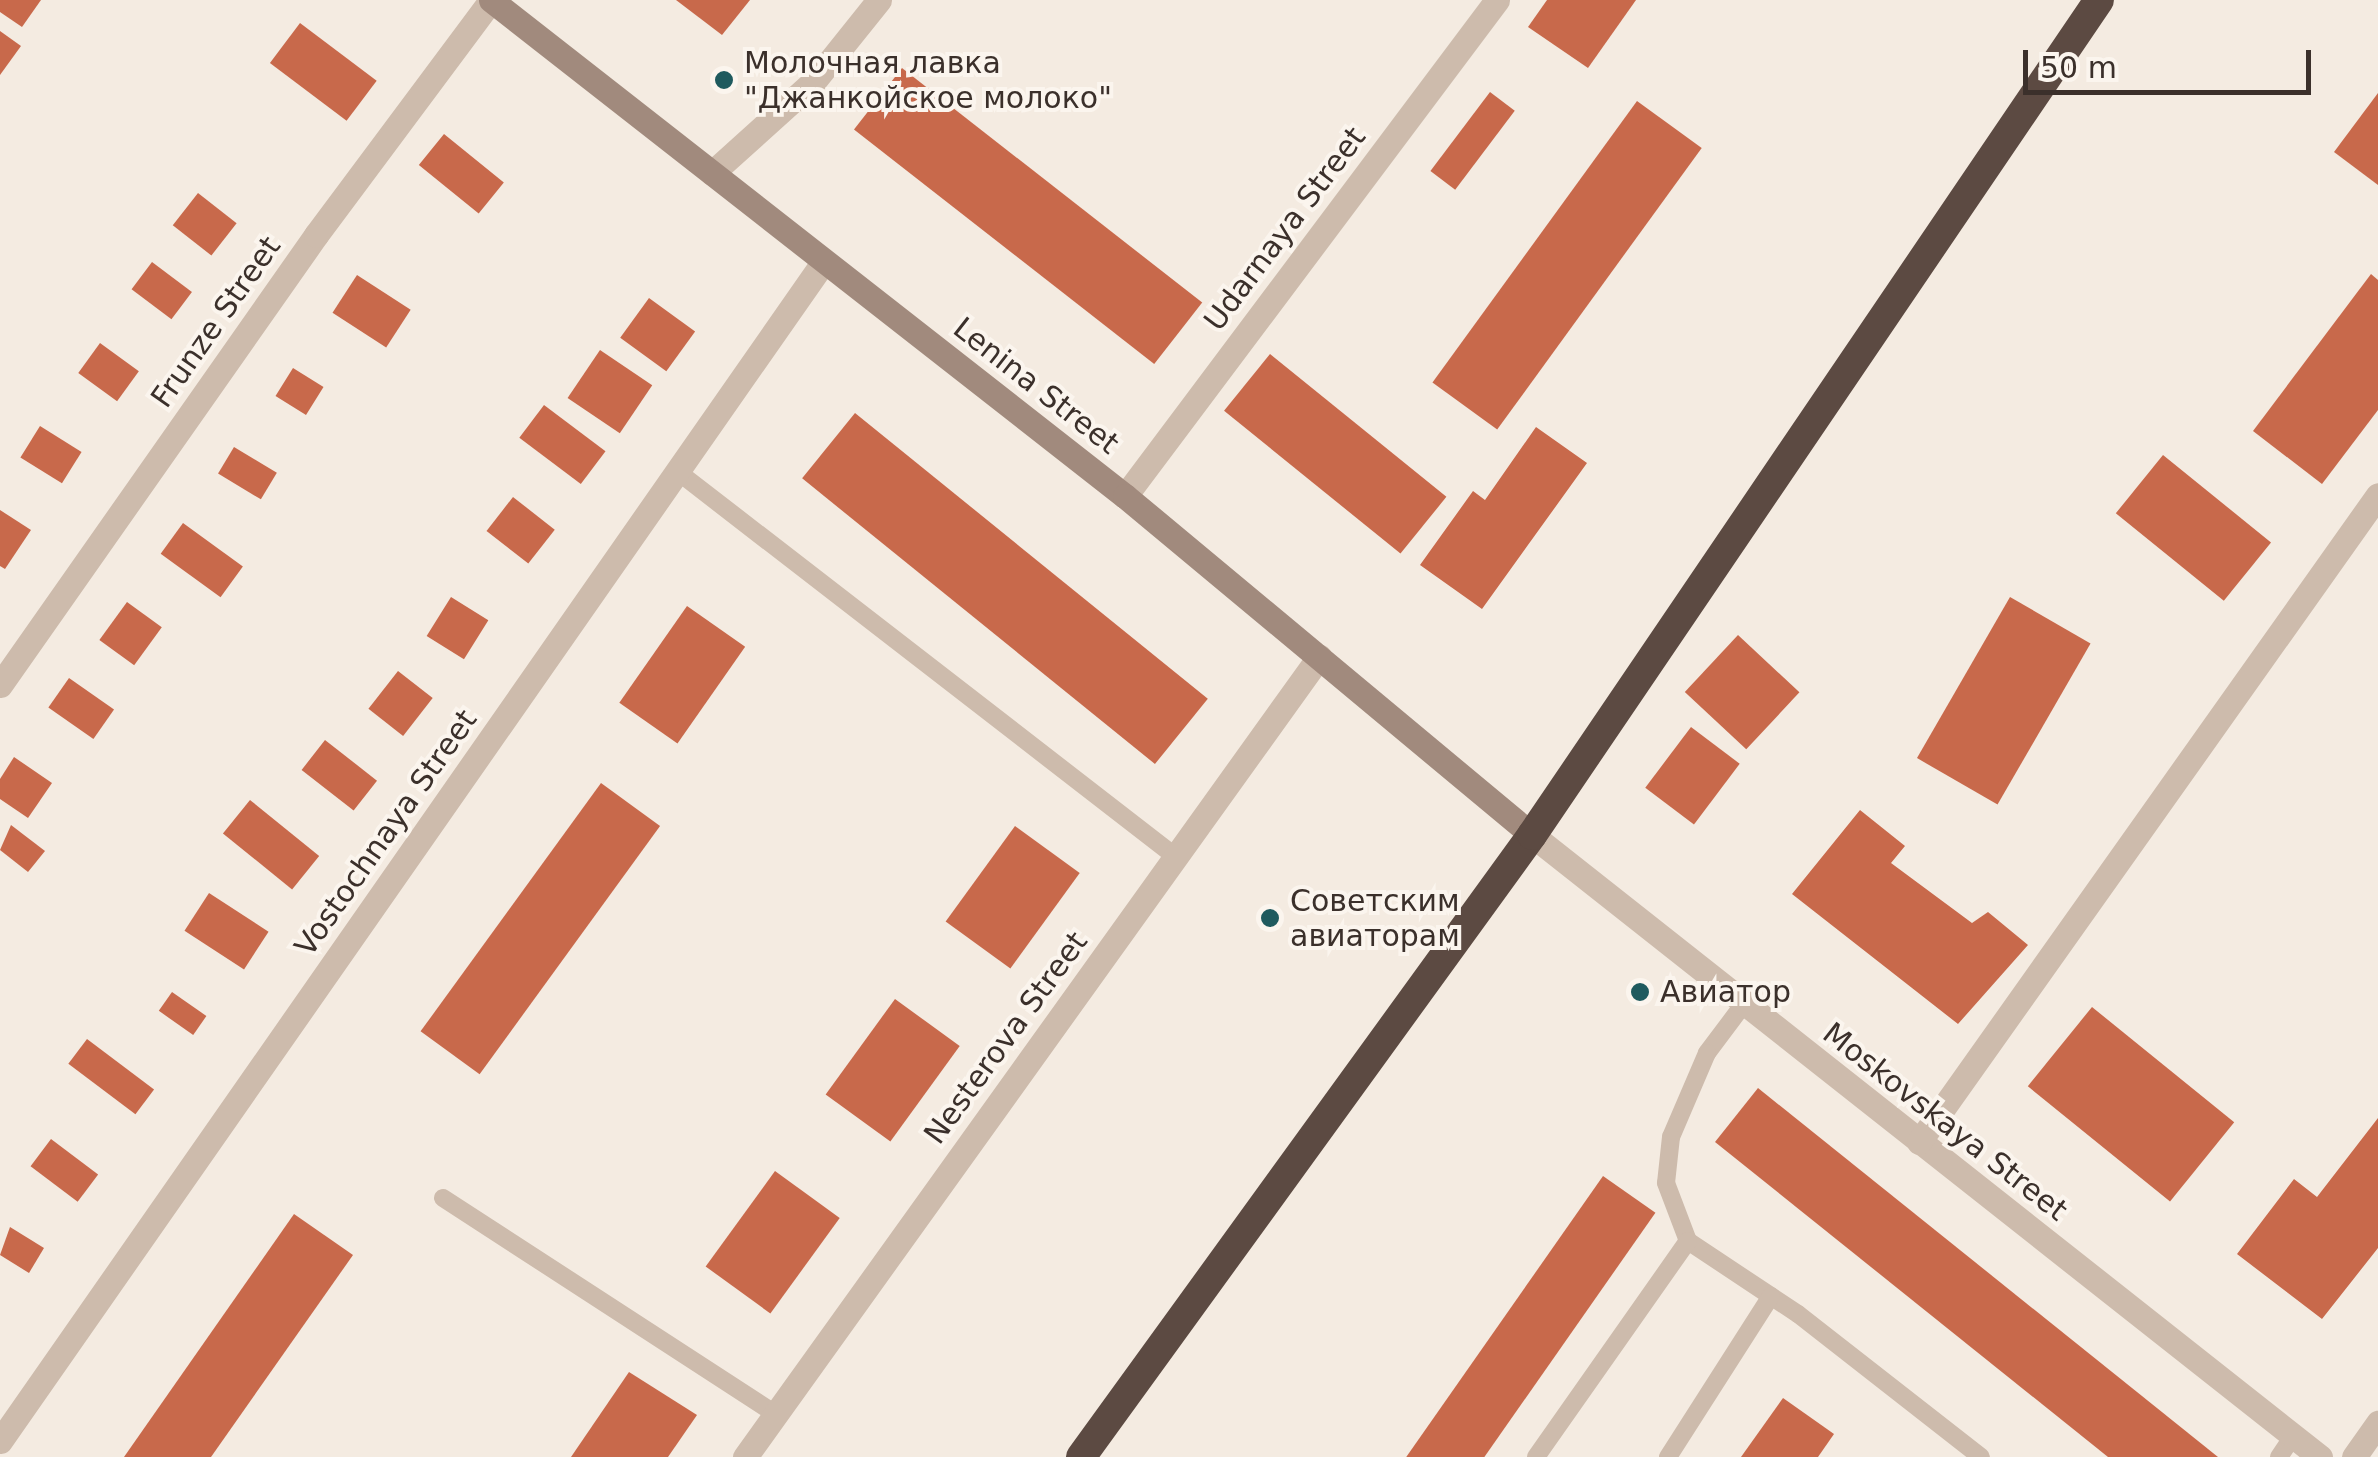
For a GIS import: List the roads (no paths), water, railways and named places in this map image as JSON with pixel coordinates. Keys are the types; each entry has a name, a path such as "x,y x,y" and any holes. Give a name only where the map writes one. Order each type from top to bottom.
{"highway":[{"path":"1082,1457 1532,835 2099,0"}],"main road":[{"name":"Lenina Street","path":"491,0 1124,496 1532,835"}],"street":[{"name":"Frunze Street","path":"0,685 304,251 491,0"},
{"path":"712,173 814,82 880,0"},
{"name":"Udarnaya Street","path":"1124,496 1498,0"},
{"name":"Vostochnaya Street","path":"0,1441 824,262"},
{"path":"1918,1142 2378,494"},
{"name":"Nesterova Street","path":"745,1457 1319,656"},
{"name":"Moskovskaya Street","path":"1532,835 1918,1142 2286,1446 2320,1457"},
{"path":"2354,1457 2378,1423"}],"lane":[{"path":"677,472 1176,857"},
{"path":"1743,1004 1706,1053 1671,1137 1666,1183 1688,1241 1771,1296 1981,1457"},
{"path":"443,1198 776,1414"},
{"path":"1536,1457 1688,1241"},
{"path":"1668,1457 1771,1296"}],"place":[{"name":"Молочная лавка \"Джанкойское молоко\"","path":"724,80"},
{"name":"Советским авиаторам","path":"1270,918"},
{"name":"Авиатор","path":"1640,992"}]}
